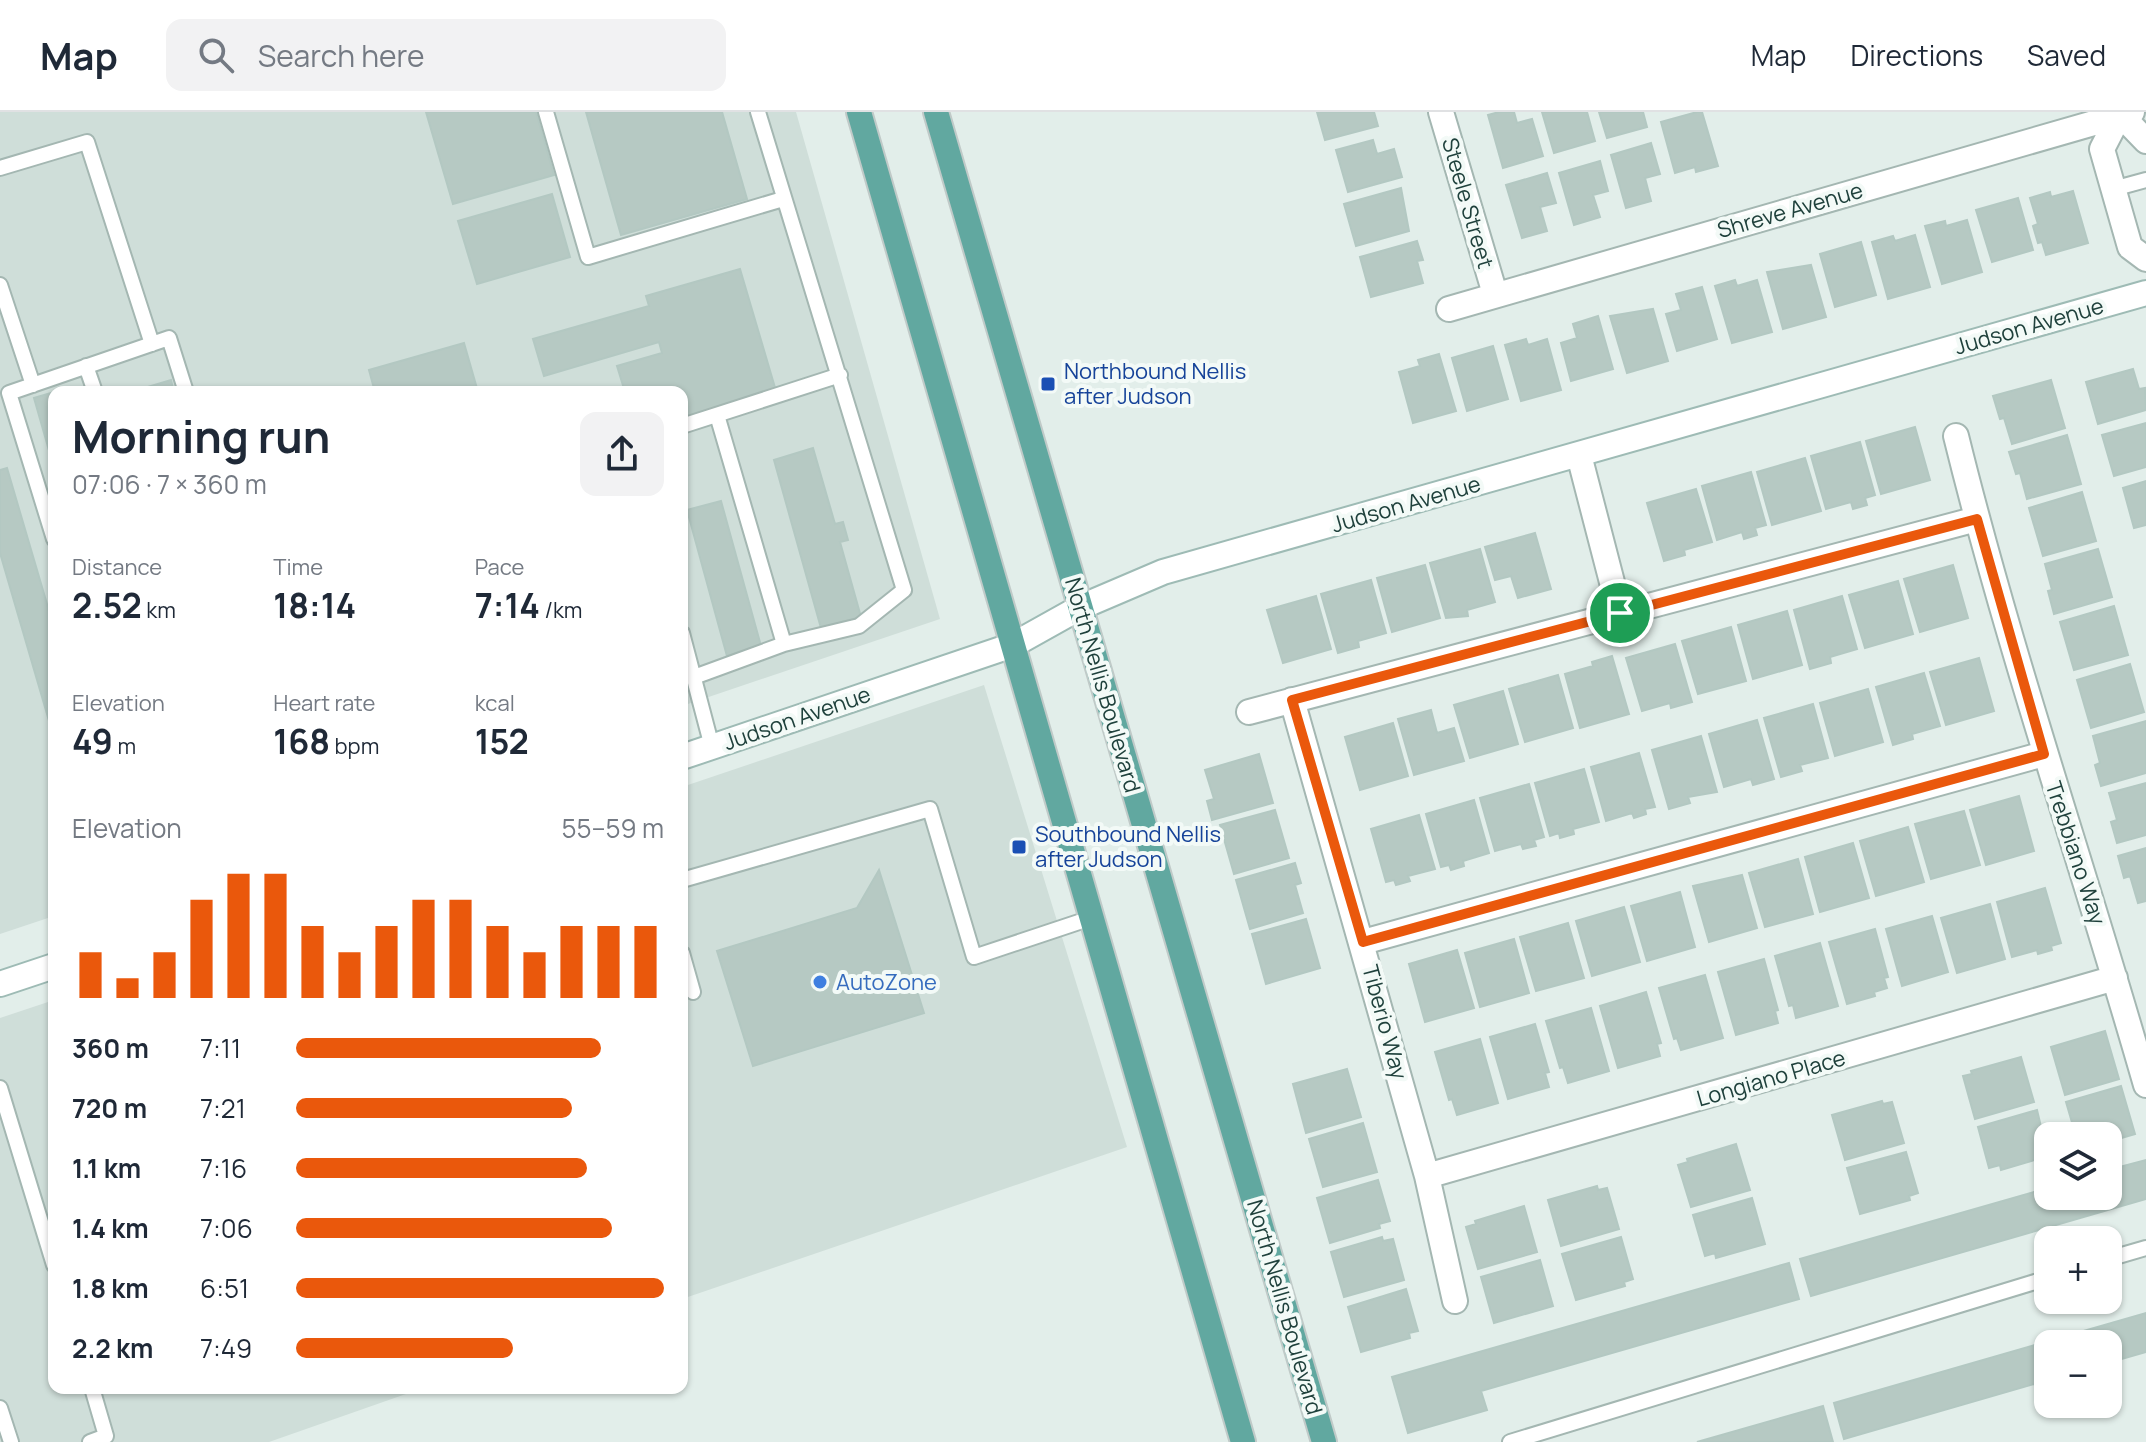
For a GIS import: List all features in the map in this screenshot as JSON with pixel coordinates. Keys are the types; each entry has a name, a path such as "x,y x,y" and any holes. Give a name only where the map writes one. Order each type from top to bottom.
{"main road":[{"path":"859,112 1243,1442"},
{"name":"North Nellis Boulevard","path":"936,112 1324,1442"}],"street":[{"name":"Steele Street","path":"1441,112 1495,294"},
{"name":"Shreve Avenue","path":"1449,309 2123,113"},
{"path":"2146,141 2123,113 2102,149 2130,247 2146,259"},
{"name":"Judson Avenue","path":"688,755 1013,645 1081,607 1163,572 2146,293"},
{"name":"Trebbiano Way","path":"1956,436 2044,754 2146,1085"},
{"path":"1579,455 1620,613"},
{"path":"1249,712 1977,519"},
{"name":"Tiberio Way","path":"1292,700 1427,1176 1455,1301"},
{"path":"1363,942 2044,754"},
{"path":"0,984 48,968"},
{"name":"Longiano Place","path":"1427,1176 2115,978"}],"lane":[{"path":"546,112 588,257 783,199"},
{"path":"694,677 784,644 859,626 904,590 758,112"},
{"path":"0,168 87,142 152,344"},
{"path":"2113,189 2146,180"},
{"path":"0,285 33,385"},
{"path":"48,520 9,393 169,338 184,386"},
{"path":"86,366 93,386"},
{"path":"688,424 840,375"},
{"path":"717,415 784,644"},
{"path":"688,655 712,747"},
{"path":"688,878 930,809 974,957 1091,918"},
{"path":"688,974 693,992"},
{"path":"0,1088 48,1245"},
{"path":"2122,1255 2146,1248"},
{"path":"1510,1442 2034,1282"},
{"path":"90,1442 106,1436 94,1394"},
{"path":"0,1408 11,1442"}],"shaded area":[{"path":"0,112 796,112 940,619 688,704 688,386 48,386 48,918 0,934"},
{"path":"984,685 1127,1147 688,1297 688,785"},
{"path":"48,1002 48,1394 406,1394 269,1442 0,1442 0,1018"}],"building":[{"path":"426,112 536,112 554,175 453,204"},
{"path":"586,112 722,112 747,199 621,235"},
{"path":"1317,112 1374,112 1378,126 1325,140"},
{"path":"1514,112 1517,123 1532,119 1543,156 1503,168 1488,115"},
{"path":"1542,112 1587,112 1595,141 1554,153"},
{"path":"1599,112 1643,112 1647,127 1607,138"},
{"path":"1702,112 1718,166 1696,172 1695,167 1675,173 1661,122"},
{"path":"1373,140 1377,154 1394,149 1402,177 1348,192 1336,150"},
{"path":"1651,143 1660,174 1645,178 1651,201 1626,208 1611,155"},
{"path":"1600,161 1608,191 1593,195 1600,217 1574,225 1559,173"},
{"path":"1547,173 1556,203 1540,207 1547,231 1522,238 1506,185"},
{"path":"1401,188 1409,231 1356,246 1344,204"},
{"path":"2073,191 2088,243 2046,255 2033,226 2038,224 2030,198 2050,192 2051,197"},
{"path":"552,194 570,257 477,284 458,221"},
{"path":"2018,198 2033,250 1992,262 1976,210"},
{"path":"1967,220 1982,272 1942,284 1925,226 1945,221 1946,226"},
{"path":"1915,235 1930,287 1888,299 1872,242 1893,236 1895,241"},
{"path":"1417,241 1423,260 1417,261 1423,283 1371,297 1360,257"},
{"path":"1861,242 1876,295 1835,307 1820,254"},
{"path":"1811,265 1826,317 1783,329 1767,272"},
{"path":"740,269 776,391 688,416 688,386 623,386 617,366 662,353 659,342 544,376 533,339 649,306 646,296"},
{"path":"1735,280 1737,286 1757,280 1772,332 1732,343 1715,286"},
{"path":"1702,287 1717,339 1677,351 1666,314 1681,310 1676,294"},
{"path":"1653,309 1668,361 1627,373 1610,316"},
{"path":"1598,316 1613,369 1571,381 1561,343 1577,338 1573,324"},
{"path":"1526,339 1528,345 1547,339 1561,390 1521,401 1505,345"},
{"path":"464,343 476,386 373,386 369,370"},
{"path":"1493,346 1508,399 1467,411 1452,358"},
{"path":"1439,354 1456,411 1413,423 1399,372 1420,366 1418,360"},
{"path":"2133,369 2139,389 2145,388 2146,410 2098,424 2086,382"},
{"path":"171,380 172,386 151,386"},
{"path":"2051,380 2065,428 2012,444 1993,396"},
{"path":"48,394 48,447 34,398"},
{"path":"2146,423 2146,467 2114,476 2102,435"},
{"path":"1915,427 1930,480 1881,494 1866,441"},
{"path":"2067,435 2081,484 2027,499 2020,473 2016,474 2009,452"},
{"path":"1860,442 1875,495 1865,498 1867,505 1853,509 1851,502 1826,509 1811,456"},
{"path":"813,448 835,524 843,522 848,540 840,542 861,617 821,628 774,460"},
{"path":"1805,458 1821,511 1772,525 1757,472"},
{"path":"7,468 48,608 48,717 0,553 0,470"},
{"path":"1751,472 1766,525 1755,528 1757,535 1744,539 1742,532 1717,540 1702,486"},
{"path":"2146,481 2146,525 2134,528 2123,488"},
{"path":"1696,489 1712,542 1684,550 1685,555 1664,561 1647,503"},
{"path":"2082,492 2096,541 2043,556 2029,508"},
{"path":"721,501 761,646 727,656 688,510"},
{"path":"1535,533 1551,589 1518,598 1511,576 1495,580 1485,547"},
{"path":"1480,549 1495,602 1467,610 1468,616 1446,618 1430,563"},
{"path":"2098,549 2112,597 2054,614 2045,564"},
{"path":"1425,565 1440,618 1392,632 1377,578"},
{"path":"1953,565 1968,618 1920,632 1904,579"},
{"path":"1371,580 1386,633 1358,641 1359,647 1338,653 1321,594"},
{"path":"1898,581 1913,634 1865,648 1849,595"},
{"path":"1316,596 1331,649 1283,663 1267,610"},
{"path":"1842,596 1857,649 1830,657 1831,663 1810,669 1794,610"},
{"path":"2114,606 2128,655 2074,670 2060,622"},
{"path":"1787,611 1802,665 1753,679 1738,625"},
{"path":"1731,627 1746,681 1698,694 1682,641"},
{"path":"1675,644 1692,702 1671,708 1670,703 1642,711 1626,658"},
{"path":"1612,656 1629,714 1580,728 1565,674 1593,666 1592,662"},
{"path":"1979,658 1994,711 1946,725 1930,672"},
{"path":"2130,664 2144,712 2091,728 2077,680"},
{"path":"1924,673 1940,726 1912,734 1913,739 1893,745 1876,687"},
{"path":"1558,675 1573,728 1525,742 1509,689"},
{"path":"1868,689 1883,742 1835,756 1820,703"},
{"path":"1503,691 1518,744 1470,758 1454,705"},
{"path":"1813,704 1828,758 1800,765 1802,771 1781,777 1764,718"},
{"path":"1431,710 1437,733 1454,728 1464,761 1414,775 1398,719"},
{"path":"1757,720 1774,779 1753,785 1751,779 1724,787 1709,734"},
{"path":"2146,721 2146,773 2101,786 2095,765 2100,763 2093,736"},
{"path":"1393,723 1408,776 1360,790 1345,737"},
{"path":"1701,736 1717,792 1688,797 1690,803 1669,809 1652,750"},
{"path":"1639,753 1655,807 1645,809 1646,814 1634,818 1632,813 1606,821 1591,767"},
{"path":"1259,754 1273,803 1212,820 1207,801 1214,799 1205,770"},
{"path":"1584,769 1599,822 1573,829 1574,834 1560,838 1559,833 1550,836 1535,783"},
{"path":"2146,783 2146,835 2117,843 2111,822 2117,820 2109,793"},
{"path":"1529,784 1544,837 1534,840 1536,846 1523,849 1521,844 1495,851 1480,798"},
{"path":"2019,796 2034,851 1986,865 1970,810"},
{"path":"1474,800 1489,853 1463,861 1464,866 1451,870 1449,865 1441,867 1426,814"},
{"path":"1275,810 1289,858 1234,874 1220,825"},
{"path":"1964,811 1980,865 1931,879 1915,824"},
{"path":"1419,815 1435,869 1408,876 1410,881 1396,885 1394,880 1386,882 1371,829"},
{"path":"1908,827 1924,882 1876,896 1860,841"},
{"path":"1853,843 1869,898 1820,912 1805,857"},
{"path":"2146,848 2146,901 2138,903 2130,876 2124,878 2118,856"},
{"path":"1798,859 1813,914 1765,927 1749,873"},
{"path":"1295,863 1301,883 1295,885 1303,913 1250,929 1236,880"},
{"name":"AutoZone","path":"879,870 924,1013 753,1066 717,951 857,908"},
{"path":"1742,875 1757,928 1709,942 1693,886"},
{"path":"2045,888 2061,943 2051,946 2052,950 2038,954 2037,950 2012,957 1997,902"},
{"path":"1680,892 1695,947 1647,961 1631,906"},
{"path":"1990,904 2005,959 1957,973 1941,918"},
{"path":"1624,907 1640,962 1592,976 1576,921"},
{"path":"1932,916 1948,972 1902,986 1886,929"},
{"path":"1306,919 1320,968 1266,984 1252,934"},
{"path":"1568,923 1584,978 1536,991 1520,937"},
{"path":"1875,929 1888,977 1884,978 1887,988 1874,992 1875,996 1847,1004 1829,942"},
{"path":"1514,939 1529,993 1480,1007 1465,953"},
{"path":"1820,943 1838,1006 1796,1018 1793,1005 1789,1006 1775,956"},
{"path":"1457,950 1474,1008 1425,1022 1409,964"},
{"path":"1764,959 1778,1010 1775,1011 1778,1023 1736,1035 1718,972"},
{"path":"1705,975 1723,1038 1681,1050 1677,1038 1674,1039 1659,988"},
{"path":"1646,992 1661,1043 1657,1044 1660,1056 1618,1068 1600,1006"},
{"path":"1591,1008 1609,1071 1568,1083 1563,1067 1560,1068 1546,1021"},
{"path":"1535,1024 1549,1072 1545,1073 1549,1087 1508,1099 1490,1037"},
{"path":"2105,1031 2119,1079 2065,1095 2051,1047"},
{"path":"1480,1039 1498,1103 1457,1115 1452,1099 1449,1100 1435,1052"},
{"path":"2021,1057 2034,1102 1975,1119 1963,1076"},
{"path":"1347,1069 1361,1117 1306,1133 1293,1084"},
{"path":"2121,1086 2135,1134 2122,1138 2122,1122 2072,1122 2066,1102"},
{"path":"1882,1101 1883,1104 1892,1102 1904,1143 1845,1160 1832,1115"},
{"path":"2037,1110 2040,1122 2034,1122 2034,1160 2001,1170 2000,1165 1989,1168 1978,1127"},
{"path":"1363,1123 1377,1172 1323,1187 1309,1139"},
{"path":"1736,1144 1750,1190 1691,1207 1678,1165 1688,1162 1687,1159"},
{"path":"1906,1152 1918,1193 1909,1196 1910,1200 1860,1214 1847,1168"},
{"path":"2146,1160 2146,1199 2122,1206 2122,1166"},
{"path":"1378,1180 1390,1221 1379,1224 1380,1228 1330,1243 1317,1198"},
{"path":"1597,1186 1598,1190 1607,1188 1619,1229 1561,1246 1548,1200"},
{"path":"2034,1192 2034,1210 2108,1210 2053,1226 2034,1226 2034,1231 1811,1296 1800,1259"},
{"path":"1752,1198 1765,1244 1716,1258 1715,1253 1705,1256 1693,1215"},
{"path":"1524,1206 1537,1252 1478,1269 1466,1227 1476,1224 1475,1221"},
{"path":"1382,1237 1383,1241 1393,1239 1404,1280 1344,1297 1331,1252"},
{"path":"1621,1237 1633,1279 1624,1282 1625,1286 1576,1300 1562,1254"},
{"path":"1540,1260 1553,1306 1494,1323 1481,1277"},
{"path":"1789,1263 1799,1299 1481,1391 1487,1410 1408,1433 1392,1377"},
{"path":"1406,1289 1418,1331 1409,1333 1410,1338 1361,1352 1348,1307"},
{"path":"2146,1313 2146,1352 2122,1359 2122,1330 2087,1330"},
{"path":"2034,1345 2034,1384 1844,1439 1834,1403"},
{"path":"1823,1406 1833,1442 1697,1442"}],"place":[{"name":"Northbound Nellis after Judson","path":"1048,384"},
{"name":"Southbound Nellis after Judson","path":"1019,847"},
{"name":"AutoZone","path":"820,982"}],"route":[{"path":"1977,519 2044,754 1363,942 1292,700 1620,613 1977,519"}]}
